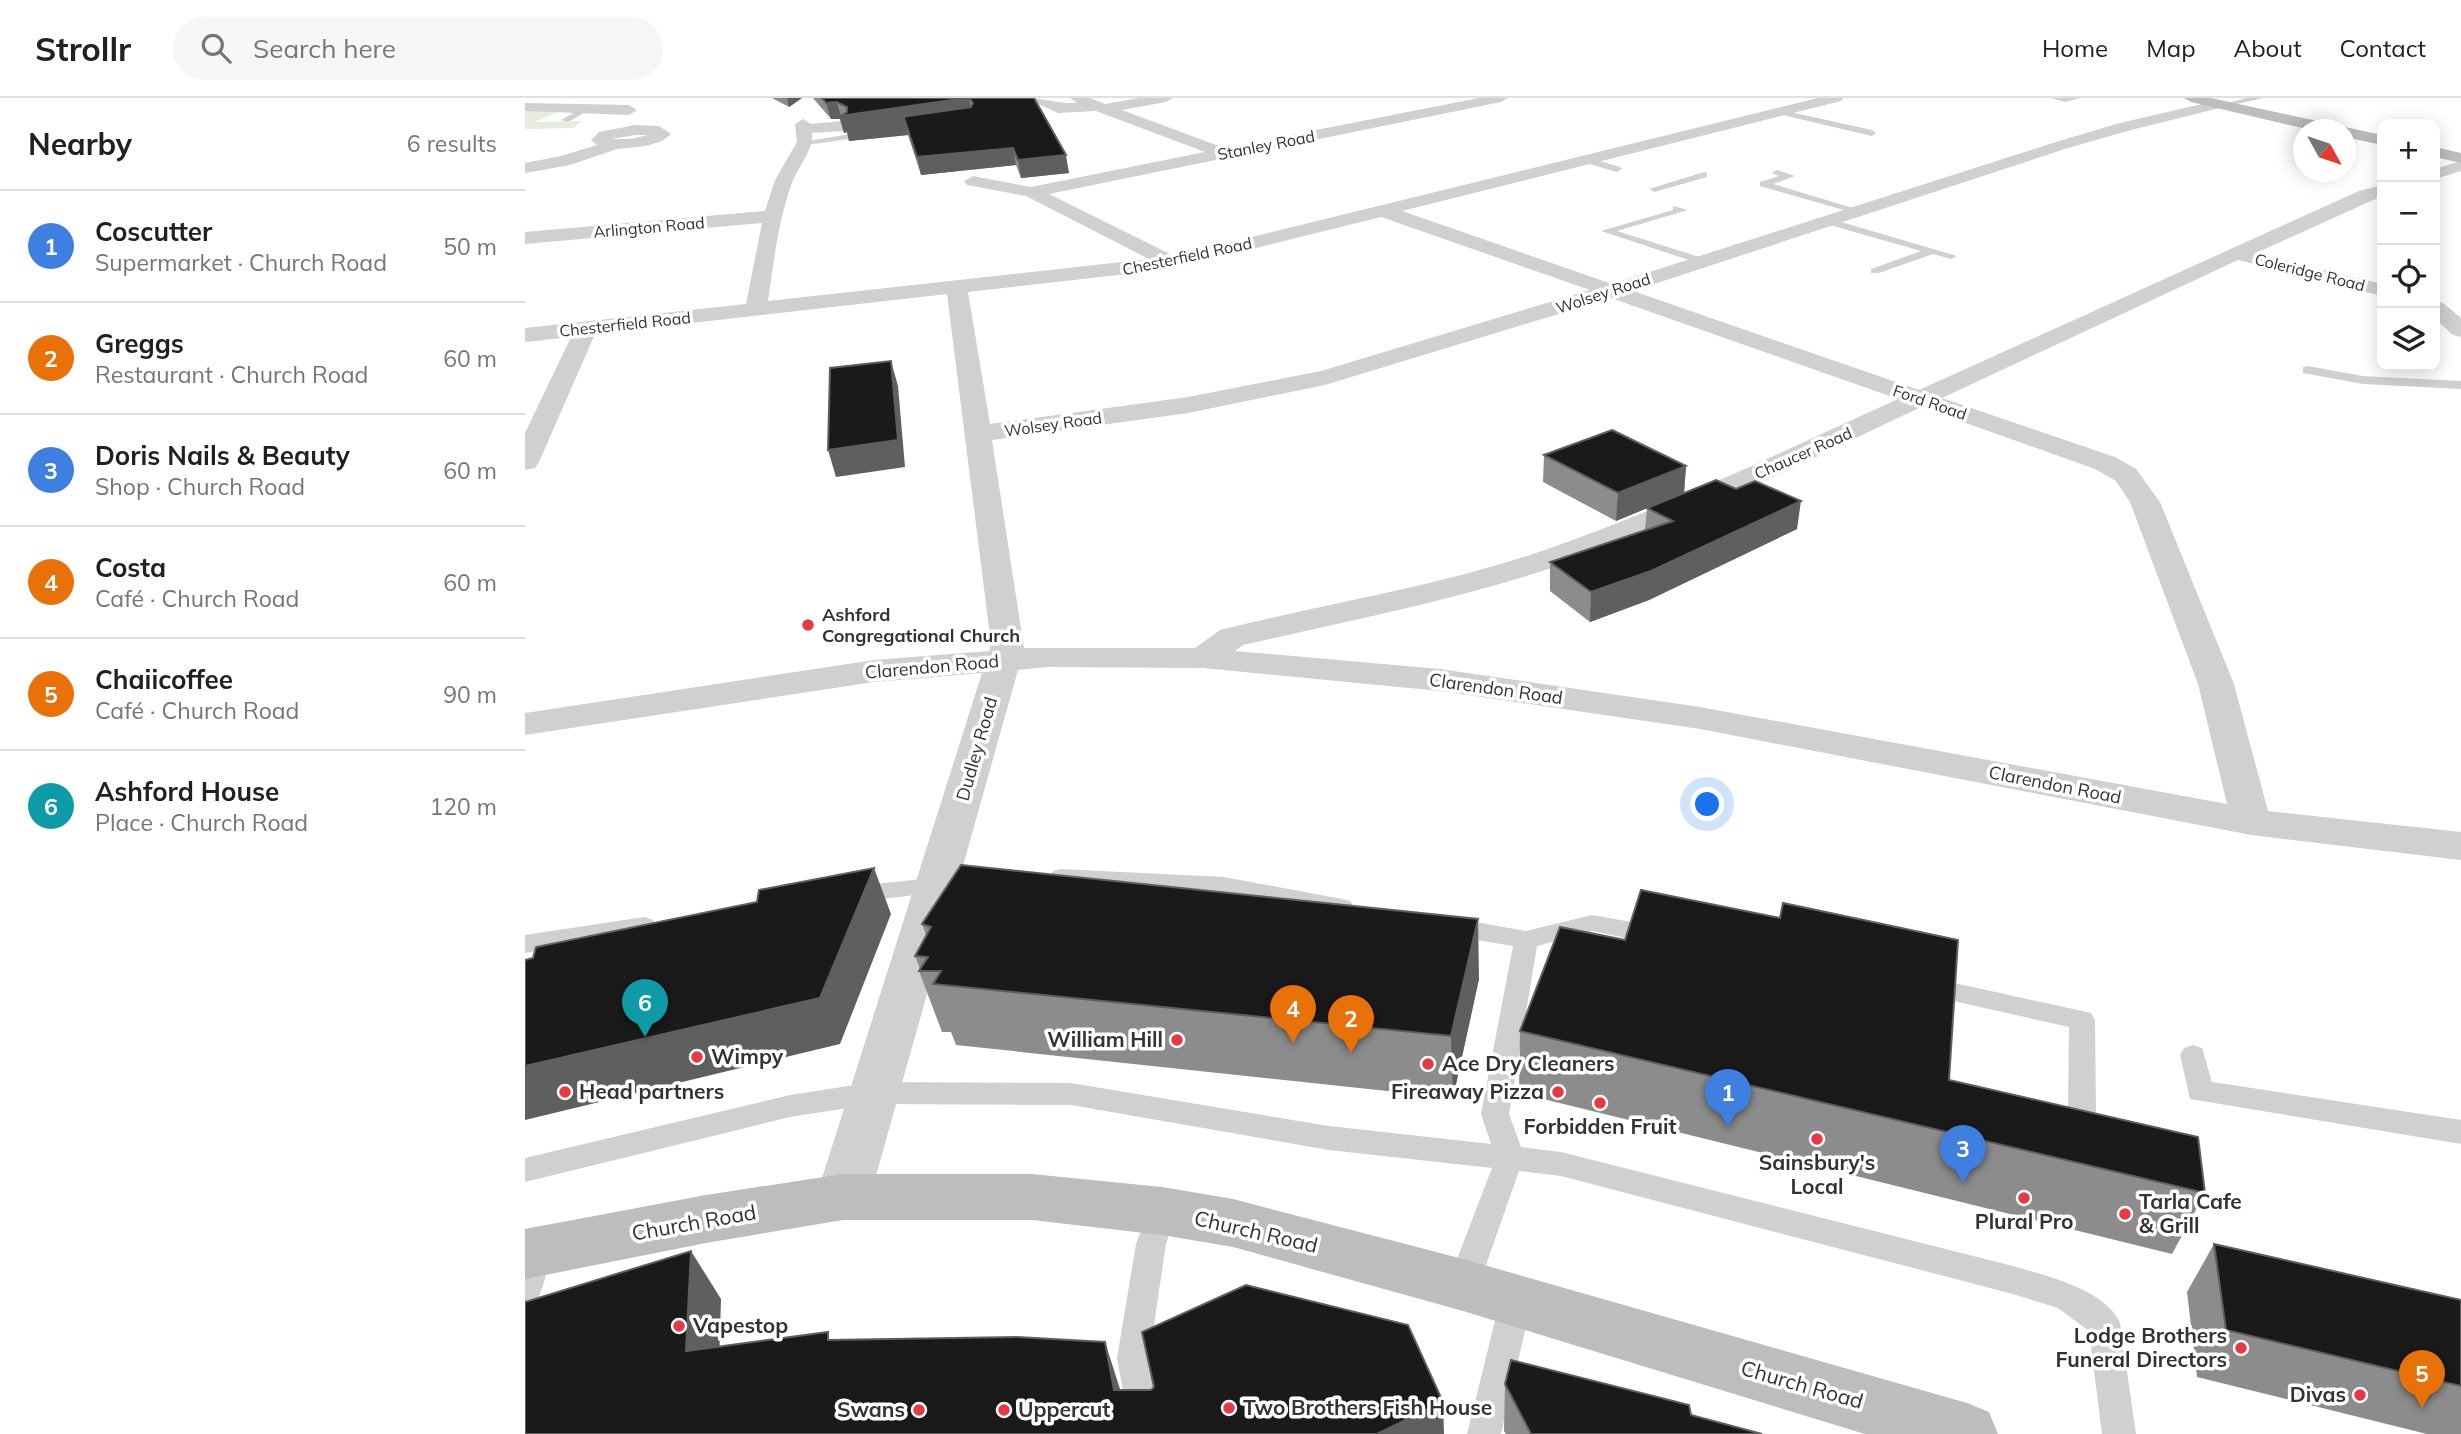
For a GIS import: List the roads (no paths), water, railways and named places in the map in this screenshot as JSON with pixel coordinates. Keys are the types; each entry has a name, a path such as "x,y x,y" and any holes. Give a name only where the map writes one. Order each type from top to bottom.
{"main road":[{"path":"2191,98 2293,121"},
{"path":"2356,134 2377,139"},
{"path":"2440,153 2461,158"},
{"name":"Church Road","path":"528,1267 706,1219 843,1198 1032,1198 1162,1211 1233,1223 1463,1285 1967,1434"}],"street":[{"path":"1032,98 1058,109 1101,107 1166,98"},
{"path":"1077,98 1224,154"},
{"name":"Stanley Road","path":"1031,192 1501,98"},
{"name":"Chesterfield Road","path":"525,335 1172,263 1836,98"},
{"name":"Wolsey Road","path":"976,435 1188,405 1325,378 1611,291 2062,145 2126,126 2221,105"},
{"path":"525,107 585,110 636,107 612,120"},
{"path":"756,310 772,216 790,162 804,131 842,125"},
{"path":"525,168 564,161 617,144"},
{"path":"2440,172 2461,166"},
{"name":"Stanley Road","path":"973,181 1031,192 1172,263"},
{"name":"Chaucer Road","path":"1203,658 1232,637 1433,592 1554,557 1652,521 2377,191"},
{"name":"Ford Road","path":"1383,211 2105,463 2126,475 2145,502 2216,684 2251,822"},
{"name":"Arlington Road","path":"525,238 772,216"},
{"name":"Coleridge Road","path":"2237,254 2377,289"},
{"name":"Dudley Road","path":"843,1198 874,1093 949,884 1008,644 957,289"},
{"path":"2440,312 2461,330"},
{"path":"525,462 586,329"},
{"name":"Clarendon Road","path":"525,724 874,671 1047,657 1203,658 1440,680 1700,718 2251,822 2461,846"}],"lane":[{"path":"2056,98 2076,98"},
{"path":"2221,105 2260,98"},
{"path":"565,120 585,110"},
{"path":"1781,112 1872,133"},
{"path":"804,131 881,132"},
{"path":"1586,160 1617,169"},
{"path":"1777,173 1790,176 1763,184 1858,211"},
{"path":"1654,188 1704,175"},
{"path":"1644,177 1671,184"},
{"path":"1677,208 1683,210 1606,231 1702,261"},
{"path":"1827,221 1951,256"},
{"path":"1875,271 1932,250"},
{"path":"2308,370 2363,380 2461,385"},
{"path":"1035,876 1224,885 1361,910"},
{"path":"838,897 949,884"},
{"path":"1429,923 1525,940 1592,923 1680,940"},
{"path":"525,944 661,924"},
{"path":"1463,1285 1510,1158 1495,1114 1525,940"},
{"path":"1909,982 2082,1020 2083,1111"},
{"path":"2193,1055 2200,1091 2461,1132"},
{"path":"525,1170 790,1106 874,1093 1071,1094 1329,1138 1561,1164 2013,1280 2067,1297 2103,1323 2119,1434"},
{"path":"1148,1434 1133,1358 1151,1244 1162,1211"},
{"path":"1484,1434 1515,1301"}],"place":[{"name":"Ashford Congregational Church","path":"808,625"},
{"name":"Ashford House","path":"645,1037"},
{"name":"William Hill","path":"1177,1040"},
{"name":"Costa","path":"1293,1043"},
{"name":"Greggs","path":"1351,1053"},
{"name":"Wimpy","path":"697,1057"},
{"name":"Ace Dry Cleaners","path":"1428,1064"},
{"name":"Head partners","path":"565,1092"},
{"name":"Fireaway Pizza","path":"1558,1092"},
{"name":"Forbidden Fruit","path":"1600,1103"},
{"name":"Coscutter","path":"1728,1127"},
{"name":"Sainsbury's Local","path":"1817,1139"},
{"name":"Doris Nails & Beauty","path":"1963,1183"},
{"name":"Plural Pro","path":"2024,1198"},
{"name":"Tarla Cafe & Grill","path":"2125,1214"},
{"name":"Vapestop","path":"679,1326"},
{"name":"Lodge Brothers Funeral Directors","path":"2241,1348"},
{"name":"Divas","path":"2360,1395"},
{"name":"Two Brothers Fish House","path":"1229,1408"},
{"name":"Chaiicoffee","path":"2422,1408"},
{"name":"Swans","path":"919,1410"},
{"name":"Uppercut","path":"1004,1410"}]}
